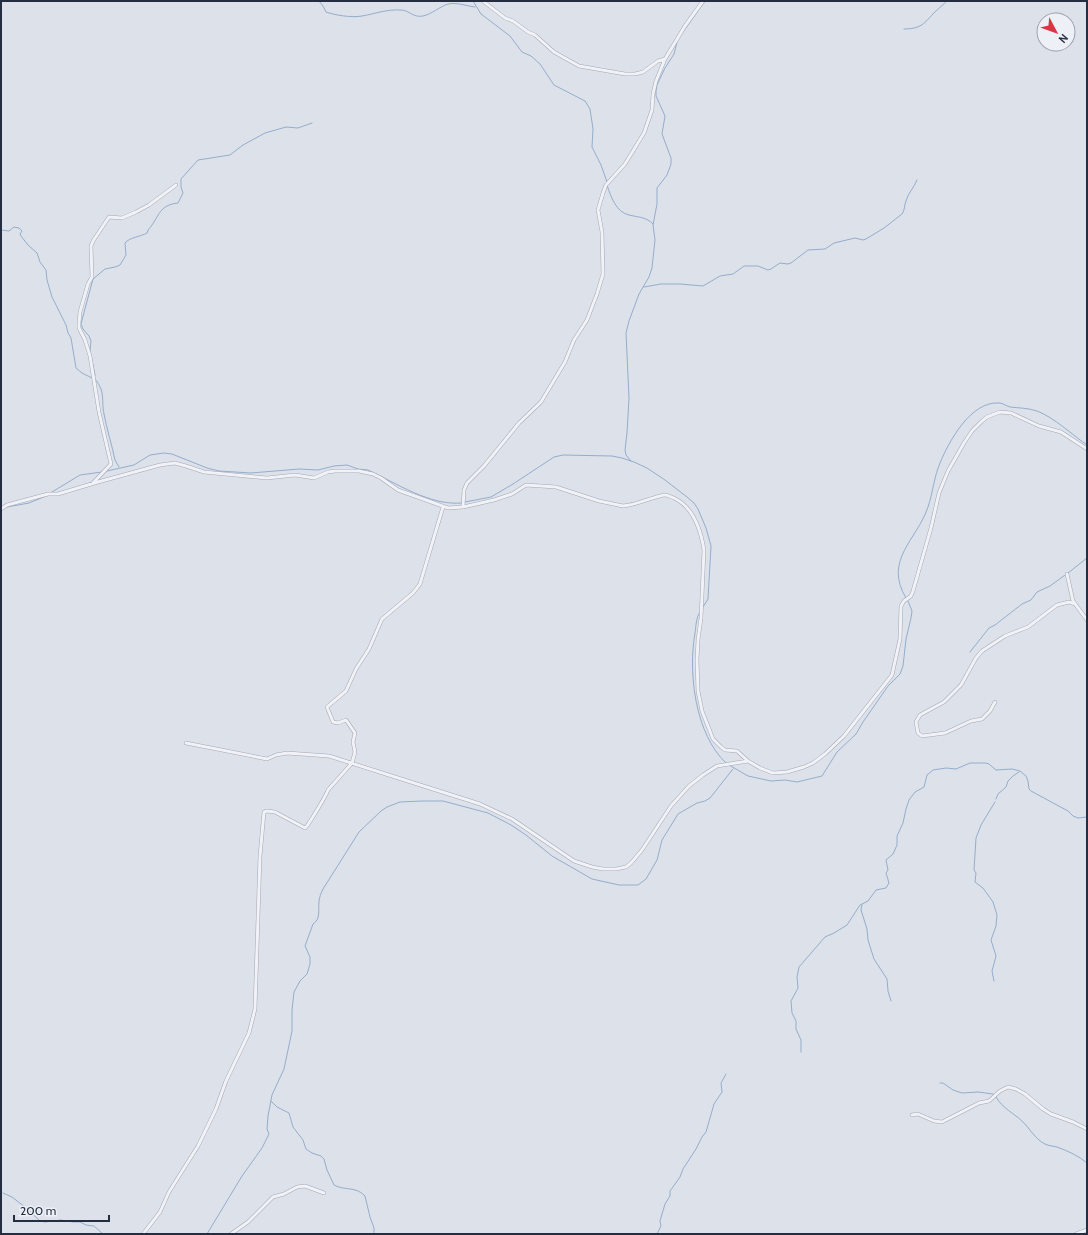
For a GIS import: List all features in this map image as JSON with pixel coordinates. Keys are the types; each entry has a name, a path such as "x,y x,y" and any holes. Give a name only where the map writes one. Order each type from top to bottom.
{"street":[{"path":"483,1 501,15 535,35 554,52 579,66 625,74 635,74 643,72 658,61 665,59"},
{"path":"463,507 464,490 467,483 484,466 519,423 541,402 564,362 574,340 587,320 603,274 602,232 598,210 601,196 606,185 625,164 646,129 652,110 655,87 665,59 703,1"},
{"path":"92,484 95,479 103,474 111,464 98,412 90,356 79,328 80,312 88,284 92,277 91,246 108,217 122,218 136,212 149,205 176,185"},
{"path":"1,509 7,505 48,494 58,494 171,463 204,472 263,478 300,475 314,478 328,472 352,471 373,474 398,490 443,507 463,507 494,500 512,494 526,485 556,487 599,501 623,506 666,495 684,504 701,535 704,550 701,618 697,660 698,692 702,711 711,733 717,744 725,750 737,751 748,761 760,768 773,773 780,773 795,770 812,763 830,750 844,736 892,675 900,639 901,606 904,601 911,596 913,591 931,528 939,493 958,454 972,431 987,417 1000,412 1005,412 1061,432 1087,449"},
{"path":"143,1234 160,1212 169,1192 198,1146 216,1109 226,1081 252,1026 255,1009 260,856 264,812 267,810 275,812 305,828 311,821 328,790 352,763 355,752 353,742 355,733 346,720 338,723 333,722 327,707 346,691 356,669 369,649 382,619 413,593 420,584 443,507"},
{"path":"1067,574 1075,604 1087,620"},
{"path":"995,702 990,711 982,719 971,721 941,734 937,733 922,736 918,733 916,722 920,715 944,702 961,685 976,658 982,651 1005,636 1028,627 1057,605 1069,602 1075,604"},
{"path":"186,743 267,759 279,754 294,753 326,755 480,804 512,819 574,861 603,870 626,867 631,863 679,796 703,775 722,764 748,761"},
{"path":"912,1115 918,1114 934,1121 942,1122 979,1103 989,1101 1000,1091 1008,1087 1025,1094 1051,1114 1087,1129"},
{"path":"231,1234 248,1222 273,1197 284,1194 297,1187 305,1186 324,1193"},
{"path":"1076,1234 1087,1230"}],"waterway":[{"path":"319,1 326,12 353,17 396,10 404,10 416,16 423,16 448,4 475,7"},
{"path":"473,1 481,14 510,36 522,52 531,56 540,64 554,85 585,101 590,109 593,129 592,147 607,182"},
{"path":"683,32 705,1"},
{"path":"904,29 916,28 924,24 947,1"},
{"path":"631,461 626,455 625,450 629,398 626,333 639,294 649,277 652,268 655,240 653,225 657,204 657,188 667,175 671,164 671,158 662,134 665,116 656,96 656,91 657,85 665,68 674,54 677,42"},
{"path":"95,375 90,351 91,341 81,324 93,279 105,269 120,265 126,255 125,243 130,239 147,233 159,213 164,208 178,203 183,193 181,179 198,160 230,155 243,145 265,133 286,127 298,128 312,123"},
{"path":"644,287 661,284 703,286 720,276 733,274 744,266 758,266 768,270 780,263 791,263 808,250 825,249 834,243 855,238 863,240 866,239 884,228 902,214 907,198 917,180"},
{"path":"607,185 612,199 621,211 629,215 645,219 653,224"},
{"path":"1,230 9,231 14,227 19,228 22,231 20,234 21,236 37,253 40,262 46,270 52,297 71,338 76,368 92,378"},
{"path":"95,379 101,388 105,420 115,460 119,467"},
{"path":"906,598 900,585 898,572 900,561 928,507 936,474 944,454 955,434 970,415 979,408 989,404 999,403 1010,407 1034,410 1044,414 1063,426 1087,445"},
{"path":"107,471 134,465 150,455 164,453 172,454 207,468 219,471 251,473 299,469 318,470 334,466 347,465 358,469 368,470 402,487 438,501 462,503"},
{"path":"465,502 491,497 554,457 563,455 612,456 634,462 647,468 665,480 694,503 698,509 706,528 711,546 708,599 703,607"},
{"path":"52,492 80,475 102,472"},
{"path":"7,507 29,503 46,496"},
{"path":"1068,573 1087,558"},
{"path":"970,652 989,628 1022,604 1031,600 1037,592 1050,586 1065,575"},
{"path":"729,765 748,776 771,781 785,780 797,782 822,776 837,752 856,734 888,686 900,674 903,666 906,639 912,611 908,601"},
{"path":"700,612 696,622 693,649 696,702 707,736 715,751 726,763"},
{"path":"801,1052 801,1040 796,1029 796,1021 792,1013 791,1001 798,988 797,977 799,967 825,937 847,925 860,905 868,901 876,890 886,888 889,883 886,873 888,870 886,860 893,854 897,845 897,836 903,823 909,800 915,792 924,787 927,775 933,770 946,768 956,769 970,763 986,763 996,770 1012,769 1020,771 1026,776 1029,789 1031,791 1068,811 1073,816 1078,818 1087,817"},
{"path":"207,1234 242,1176 262,1148 269,1134 267,1129 272,1095 284,1069 292,1031 294,992 300,981 307,974 310,964 310,957 305,946 313,924 316,922 319,914 319,900 323,889 359,832 381,811 400,802 443,801 488,813 511,825 552,856 592,879 619,885 638,885 646,879 657,860 662,840 678,814 697,803 710,798 733,769"},
{"path":"996,799 998,794 1006,787 1008,781 1019,772"},
{"path":"994,981 992,971 996,956 991,940 996,926 997,915 993,902 983,888 975,882 976,873 974,870 976,838 981,825 995,802"},
{"path":"862,905 861,910 867,929 868,940 874,959 887,979 891,1001"},
{"path":"657,1234 661,1226 660,1221 665,1204 670,1196 670,1191 680,1177 683,1169 706,1132 714,1104 722,1092 721,1083 726,1074"},
{"path":"940,1083 943,1083 953,1090 962,1093 978,1092 993,1094"},
{"path":"996,1097 1002,1105 1023,1122 1036,1137 1046,1145 1057,1147 1069,1152 1087,1163"},
{"path":"271,1101 277,1107 289,1113 293,1127 303,1140 306,1149 324,1159 334,1185 358,1191 365,1196 374,1228 374,1234"},
{"path":"3,1193 12,1197 40,1221 45,1222 61,1220 80,1222 86,1225 94,1226 103,1234"}]}
